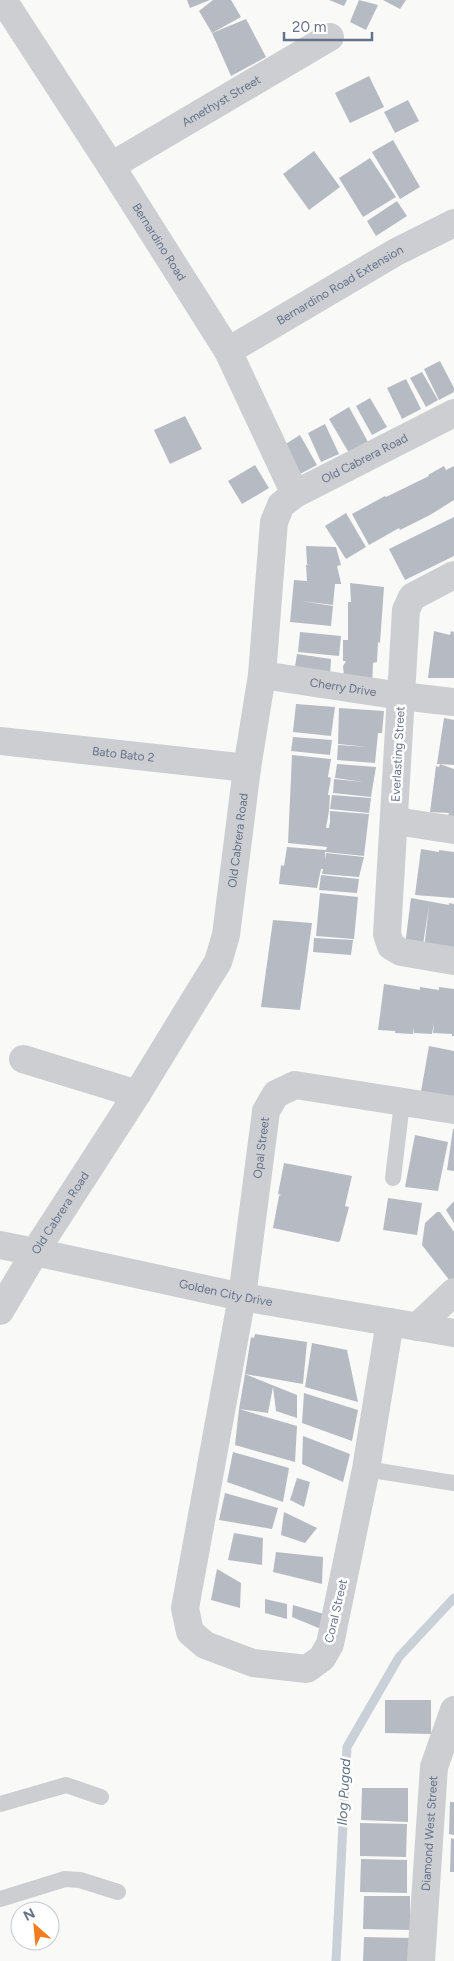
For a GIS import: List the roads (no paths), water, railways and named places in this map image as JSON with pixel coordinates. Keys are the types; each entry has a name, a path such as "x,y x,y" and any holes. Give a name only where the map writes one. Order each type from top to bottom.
{"street":[{"name":"Bernardino Road","path":"3,0 112,166 228,351 295,494"},
{"name":"Amethyst Street","path":"112,166 330,37"},
{"name":"Bernardino Road Extension","path":"228,351 396,252 454,223"},
{"name":"Old Cabrera Road","path":"0,1311 35,1252 137,1094 218,962 226,936 247,768 262,674 274,522 280,505 295,494 454,412"},
{"name":"Everlasting Street","path":"454,575 412,597 406,610 387,934 391,946 401,952 454,960"},
{"name":"Cherry Drive","path":"262,674 401,696 454,702"},
{"name":"Bato Bato 2","path":"0,741 247,768"},
{"path":"394,822 454,830"},
{"path":"23,1059 137,1094"},
{"name":"Opal Street","path":"242,1297 266,1111 276,1094 295,1085 454,1110"},
{"name":"Golden City Drive","path":"0,1245 242,1297 454,1333"},
{"path":"417,1327 454,1292"},
{"name":"Coral Street","path":"242,1297 185,1608 190,1632 205,1645 252,1663 307,1669 322,1658 330,1644 366,1469 390,1322"},
{"name":"Diamond West Street","path":"421,1961 434,1767 454,1710"}],"lane":[{"path":"393,1178 402,1103"},
{"path":"366,1469 454,1484"},
{"path":"0,1804 66,1785 101,1797"},
{"path":"0,1899 64,1879 80,1880 118,1892"}],"waterway":[{"name":"Ilog Pugad","path":"336,1961 347,1747 399,1657 454,1598"}]}
